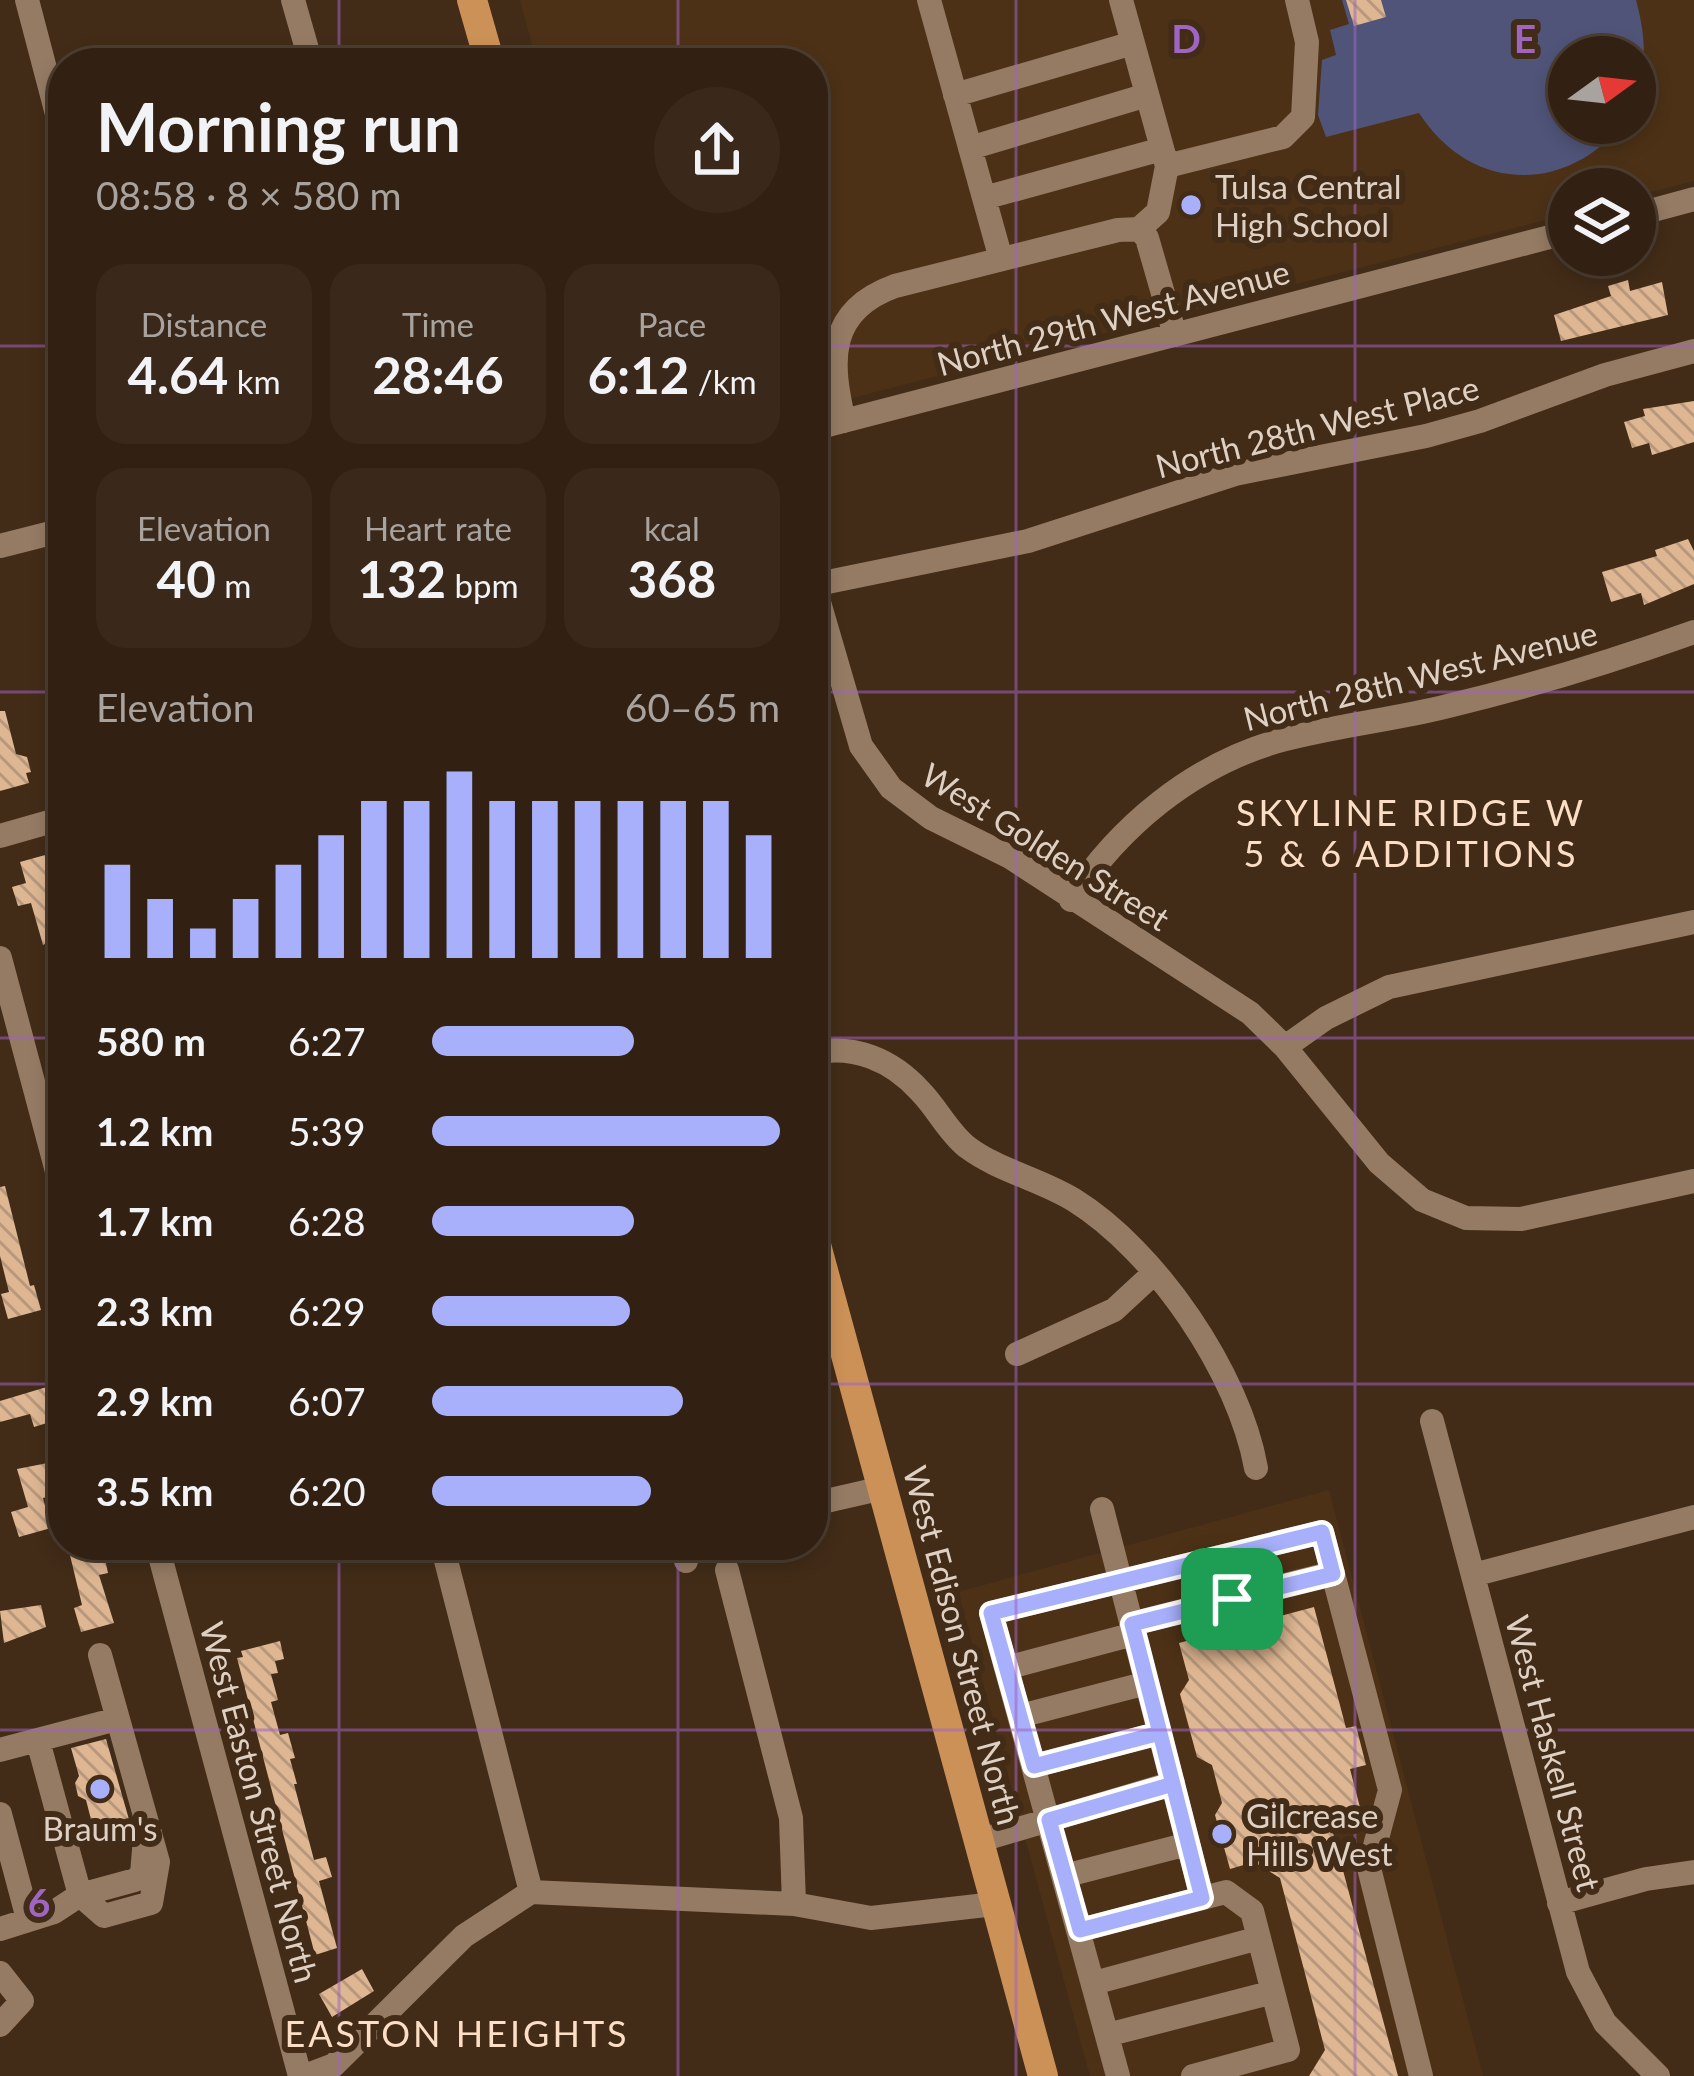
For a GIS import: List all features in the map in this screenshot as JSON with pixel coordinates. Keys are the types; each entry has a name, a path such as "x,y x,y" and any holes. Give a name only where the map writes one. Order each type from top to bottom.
{"main road":[{"path":"472,0 486,48"},
{"name":"West Edison Street North","path":"828,1288 1043,2076"}],"street":[{"path":"27,0 48,80"},
{"path":"292,0 306,48"},
{"path":"929,0 1001,259"},
{"path":"844,421 836,385 835,344 860,306 895,286 1118,230 1139,229 1158,212 1165,157 1121,0"},
{"path":"984,198 1165,157 1282,137 1304,117 1307,42 1297,0"},
{"path":"955,94 1133,43"},
{"path":"970,148 1147,95"},
{"path":"1656,210 1694,200"},
{"path":"1139,229 1148,238 1175,335"},
{"name":"North 29th West Avenue","path":"828,425 1548,237"},
{"name":"North 28th West Place","path":"828,582 1028,541 1235,474 1426,436 1605,374 1694,351"},
{"path":"0,546 48,534"},
{"name":"North 28th West Avenue","path":"1071,900 1130,827 1224,761 1276,742 1529,687 1694,632"},
{"name":"West Golden Street","path":"828,633 861,746 891,788 931,818 1010,857 1226,996 1285,1047 1379,1163 1422,1200 1466,1218 1521,1219 1694,1181"},
{"path":"0,836 48,822"},
{"path":"1285,1047 1354,1002 1389,987 1694,922"},
{"path":"0,958 48,1095"},
{"path":"828,1052 850,1050 883,1061 921,1091 962,1143 1076,1201 1126,1241 1219,1362 1250,1434 1256,1468"},
{"path":"1017,1354 1114,1310 1153,1274"},
{"name":"West Haskell Street","path":"1432,1421 1558,1903 1589,1998 1622,2044 1658,2076"},
{"path":"828,1501 883,1488"},
{"path":"1102,1509 1202,1898"},
{"path":"1473,1575 1694,1517"},
{"path":"1118,2076 991,1613 1322,1532 1390,1790 1369,1868 1421,2076"},
{"name":"West Easton Street North","path":"161,1560 303,2076"},
{"path":"446,1560 531,1892"},
{"path":"727,1570 790,1818 794,1904"},
{"path":"1006,1668 1333,1574"},
{"path":"38,1741 80,1895 104,1916 151,1903 158,1862 100,1655"},
{"path":"1020,1716 1147,1683"},
{"path":"0,1750 117,1719"},
{"path":"0,1929 54,1912 80,1895 112,1900 136,1895 142,1886 144,1844 115,1734 117,1719"},
{"path":"1034,1766 1160,1733"},
{"path":"978,1841 1173,1784"},
{"path":"0,1814 28,1919"},
{"path":"1064,1876 1188,1844"},
{"path":"1558,1903 1646,1879 1694,1872"},
{"path":"303,2076 334,2065 464,1936 531,1892 794,1904 871,1918 995,1904"},
{"path":"1080,1930 1226,1892 1252,1911 1288,2050 1193,2076"},
{"path":"1094,1983 1259,1938"},
{"path":"0,1972 22,2001 0,2028"},
{"path":"1107,2035 1273,1992"}],"shaded area":[{"name":"Tulsa Central High School","path":"520,0 1694,0 1694,181 1656,191 1656,168 1548,168 1548,219 828,404 828,48 533,48"},
{"path":"1342,0 1636,0 1643,36 1548,36 1548,144 1603,144 1574,163 1548,168 1547,173 1519,175 1491,170 1465,158 1440,139 1419,113 1326,137 1318,115 1322,60 1336,55 1330,30 1349,24"},
{"name":"Gilcrease Hills West","path":"1329,1490 1483,2076 1090,2076 958,1592"}],"building":[{"path":"1346,0 1381,0 1386,17 1354,26"},
{"path":"1628,280 1630,291 1662,282 1668,315 1561,341 1554,315 1611,296 1608,286"},
{"path":"1694,401 1694,442 1652,455 1649,443 1632,448 1624,422 1645,416 1643,409"},
{"path":"1688,539 1694,551 1694,584 1644,605 1641,593 1611,602 1602,572 1657,556 1655,550"},
{"path":"0,711 5,711 16,754 27,757 31,772 26,773 29,783 0,791"},
{"path":"48,854 48,947 43,945 31,903 18,906 12,887 26,883 20,862"},
{"path":"5,1186 30,1286 34,1285 41,1310 8,1319 1,1294 9,1292 0,1256 0,1187"},
{"path":"48,1387 47,1423 34,1427 30,1414 0,1422 0,1401"},
{"path":"48,1463 48,1496 43,1498 48,1529 19,1537 11,1512 28,1507 17,1469"},
{"path":"71,1560 105,1560 108,1573 99,1575 114,1623 81,1632 74,1608 82,1605"},
{"path":"41,1605 46,1627 4,1643 0,1611"},
{"path":"1314,1607 1346,1728 1356,1726 1366,1765 1350,1769 1363,1819 1333,1833 1398,2076 1309,2076 1325,2050 1280,1878 1254,1862 1230,1869 1215,1815 1222,1803 1212,1765 1197,1757 1180,1694 1189,1680 1179,1643"},
{"path":"280,1641 284,1659 275,1661 278,1673 271,1674 278,1700 271,1702 280,1735 288,1733 295,1758 290,1759 294,1784 314,1860 326,1857 332,1877 319,1881 337,1948 315,1955 237,1658 243,1657 241,1651"},
{"name":"Braum's","path":"106,1739 132,1830 96,1839 86,1800 78,1796 75,1783 79,1776 71,1748"},
{"path":"362,1969 374,1991 332,2017 319,1994"}],"place":[{"name":"Tulsa Central High School","path":"1191,205"},
{"name":"Braum's","path":"100,1789"},
{"name":"Gilcrease Hills West","path":"1222,1834"}],"district":[{"name":"SKYLINE RIDGE W 5 & 6 ADDITIONS","path":"1411,832"},
{"name":"EASTON HEIGHTS","path":"457,2033"}],"route":[{"path":"1232,1599 1132,1624 1147,1683 1160,1733 1173,1784 1049,1820 1080,1930 1202,1898 1173,1784 1160,1733 1034,1766 991,1613 1322,1532 1333,1574 1232,1599"}]}
